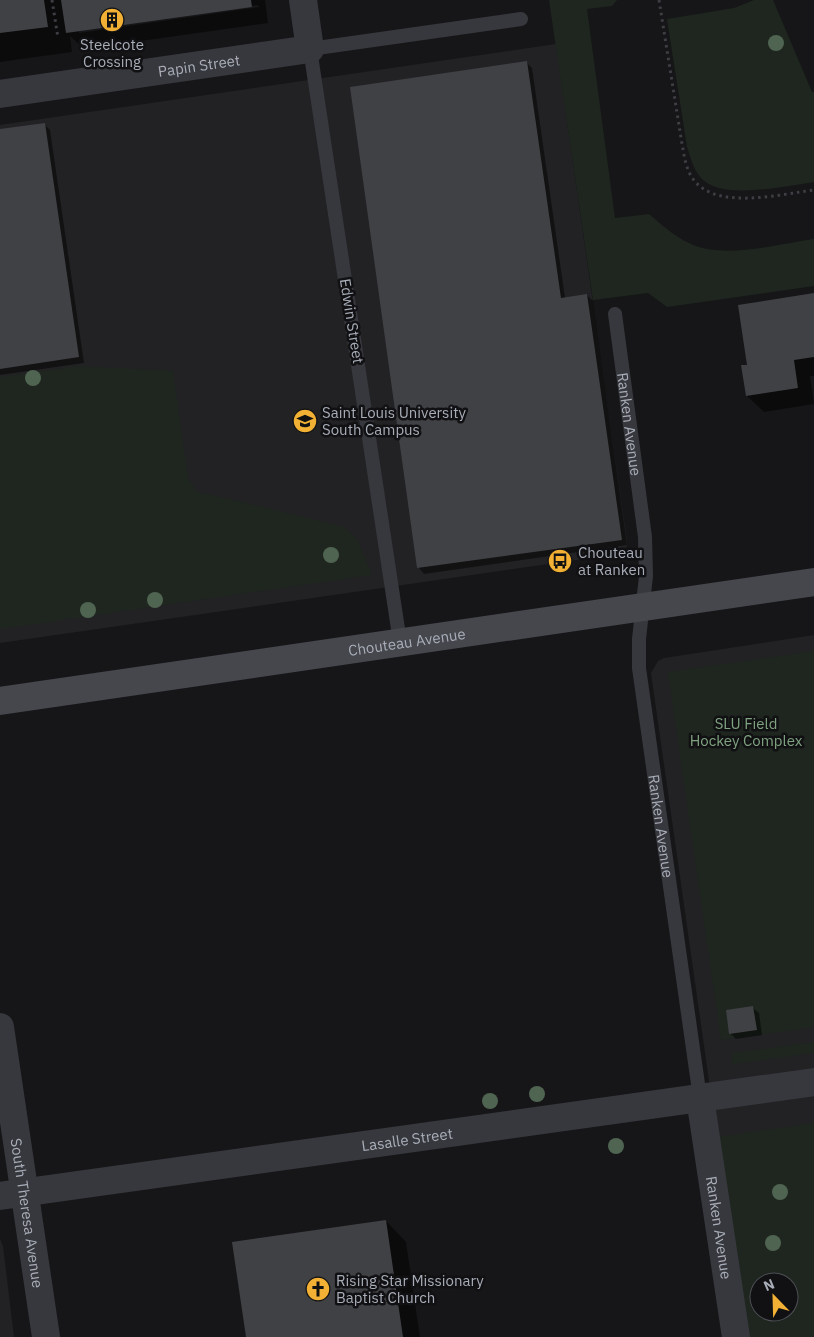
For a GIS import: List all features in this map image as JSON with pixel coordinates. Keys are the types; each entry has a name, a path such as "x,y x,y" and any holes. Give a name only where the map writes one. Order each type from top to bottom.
{"main road":[{"name":"Chouteau Avenue","path":"0,701 814,582"}],"street":[{"name":"Edwin Street","path":"303,0 310,49"},
{"name":"Papin Street","path":"0,94 310,49"},
{"name":"South Theresa Avenue","path":"0,1028 12,1194 46,1337"},
{"name":"Lasalle Street","path":"12,1194 814,1082"},
{"name":"Ranken Avenue","path":"700,1098 736,1337"}],"lane":[{"path":"310,49 521,19"},
{"name":"Edwin Street","path":"310,49 400,642"},
{"name":"Ranken Avenue","path":"615,314 645,537 646,576 639,639 640,668 700,1098"}],"path":[{"path":"52,0 58,38"},
{"path":"659,0 682,144 685,160 691,175 703,188 719,195 738,199 814,190"}],"shaded area":[{"name":"Saint Louis University South Campus","path":"556,44 627,541 627,546 623,551 618,554 0,643 0,125"},
{"path":"814,635 814,1337 749,1337 717,1137 651,673 658,661 664,658"},
{"path":"0,1239 3,1246 14,1337 0,1337"}],"green space":[{"path":"549,0 617,0 612,6 587,9 615,218 649,214 668,230 689,243 702,248 717,250 734,251 814,239 814,286 667,307 648,293 593,300"},
{"path":"754,0 773,0 812,92 814,92 814,182 771,189 723,189 710,185 698,175 687,147 667,19 734,8"},
{"path":"79,366 173,371 188,477 196,491 344,527 358,540 372,575 0,629 0,377"},
{"name":"SLU Field Hockey Complex","path":"814,651 814,1027 721,1040 668,672"},
{"path":"814,1042 814,1053 733,1064 732,1053"},
{"path":"814,1123 814,1337 749,1337 717,1137"}],"building":[{"path":"0,0 44,0 48,27 0,33"},
{"name":"Steelcote Crossing","path":"61,0 251,0 252,7 66,33"},
{"path":"527,61 561,298 587,294 622,540 417,568 350,87"},
{"path":"45,123 79,357 0,369 0,129"},
{"path":"814,293 814,357 794,360 798,388 746,396 741,365 747,365 738,305"},
{"path":"753,1006 757,1030 729,1034 726,1010"},
{"name":"Rising Star Missionary Baptist Church","path":"386,1220 403,1337 246,1337 232,1242"}],"place":[{"name":"Steelcote Crossing","path":"112,20"},
{"name":"Saint Louis University South Campus","path":"305,421"},
{"name":"Chouteau at Ranken","path":"560,561"},
{"name":"Rising Star Missionary Baptist Church","path":"318,1289"}]}
